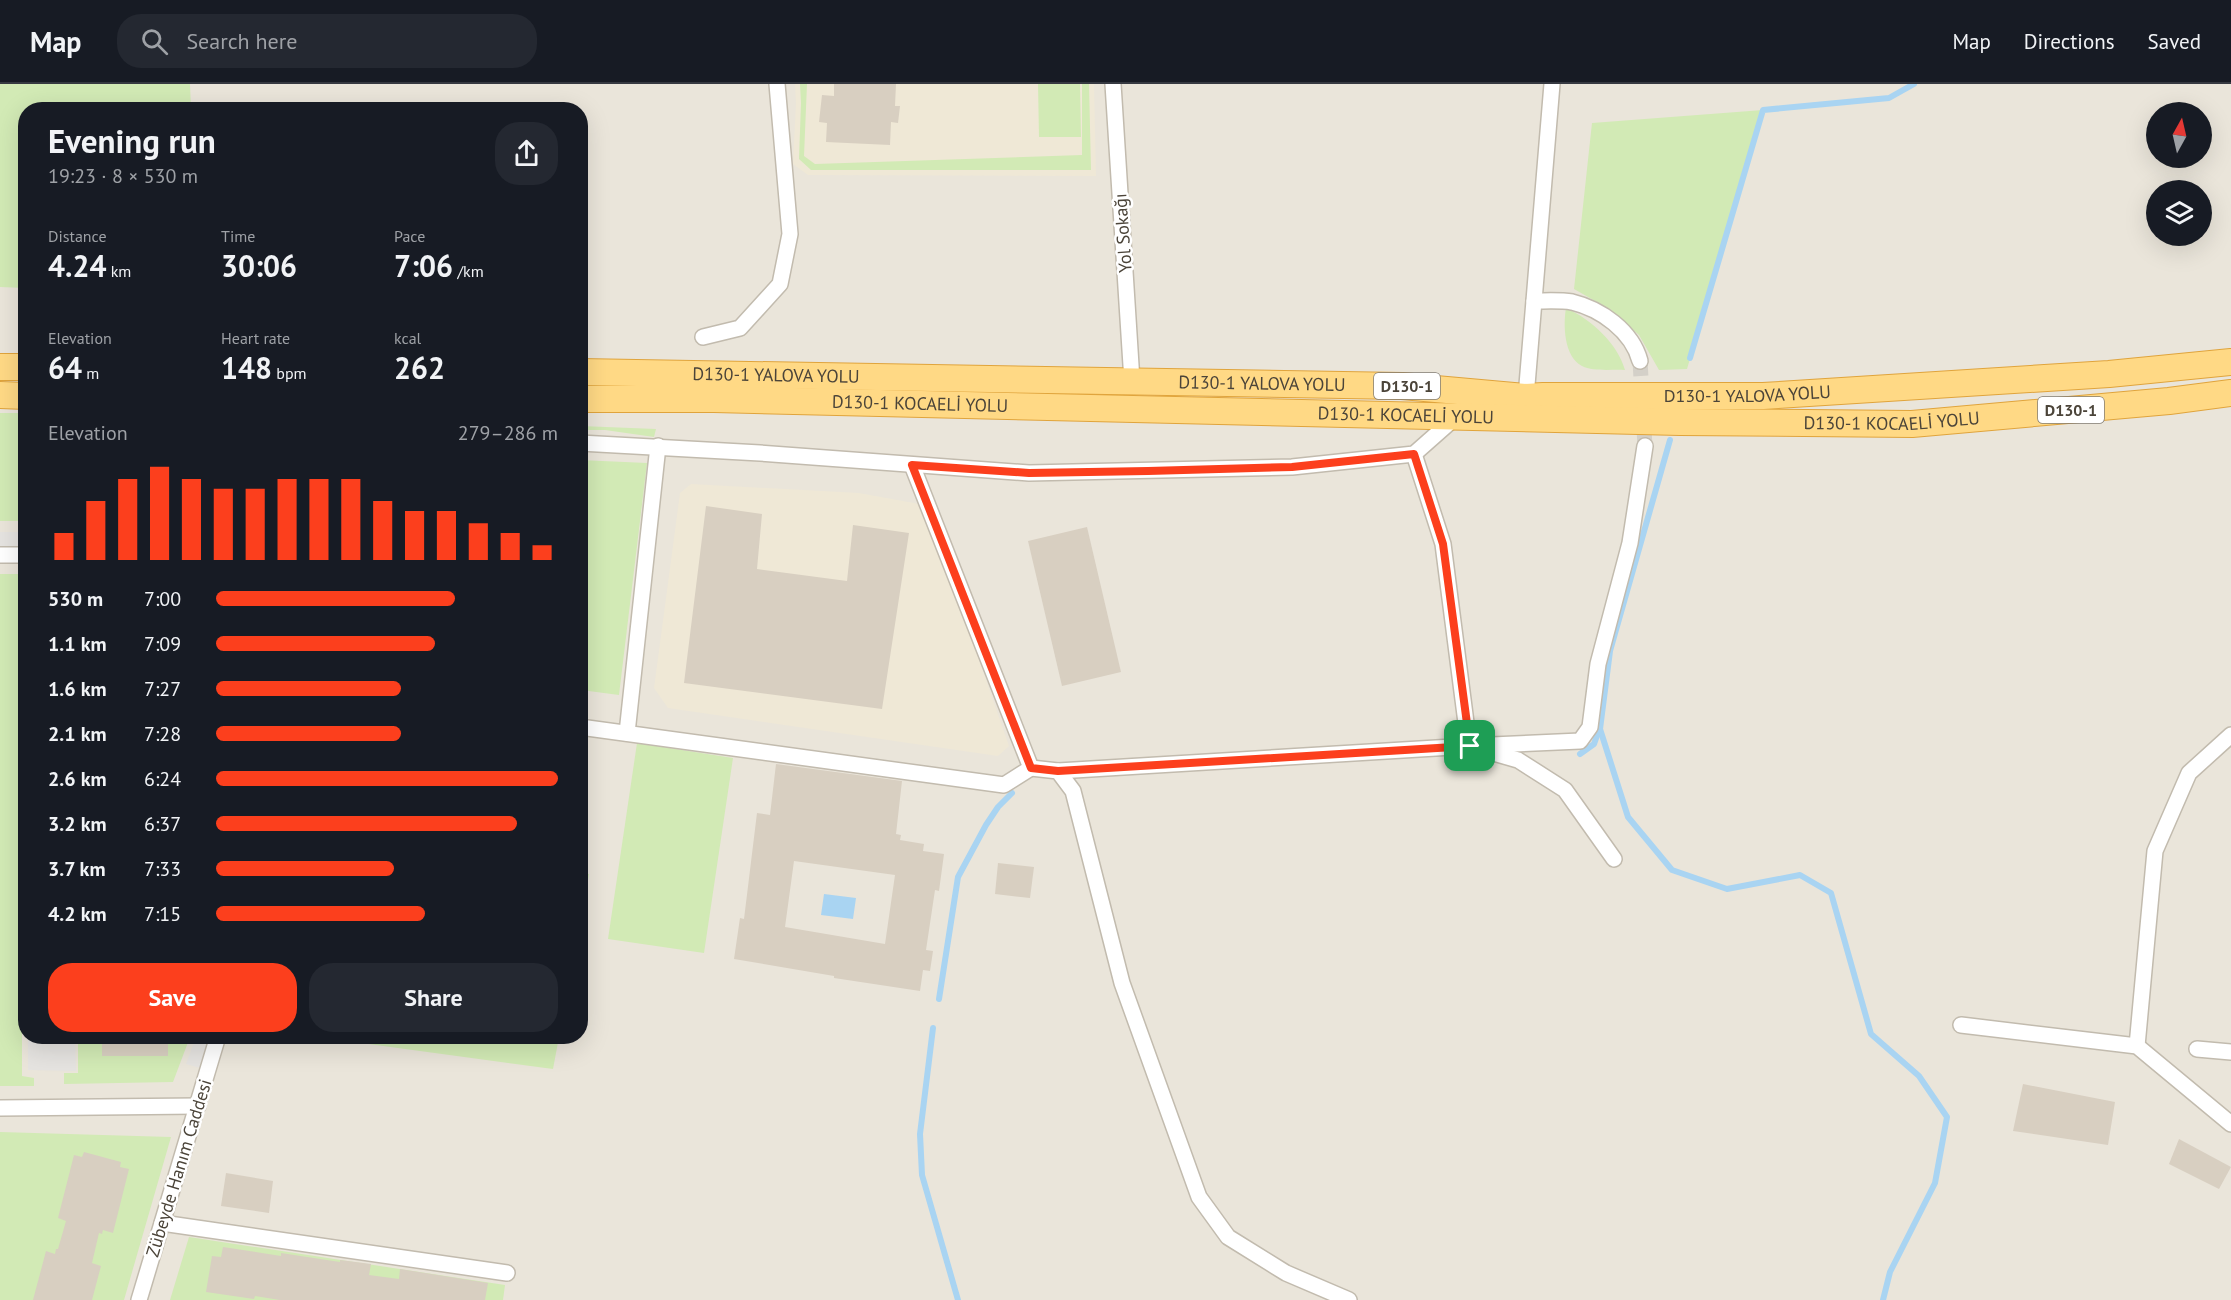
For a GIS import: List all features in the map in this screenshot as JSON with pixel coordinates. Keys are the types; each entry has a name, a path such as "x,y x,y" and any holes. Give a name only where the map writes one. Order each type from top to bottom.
{"highway":[{"name":"D130-1 YALOVA YOLU","path":"588,372 1402,386 1526,397 1763,396 2109,374 2231,362"},
{"path":"0,367 18,367"},
{"name":"D130-1 KOCAELİ YOLU","path":"588,399 762,400 1680,422 1912,424 2169,401 2231,393"},
{"path":"0,395 18,396"}],"street":[{"path":"703,338 740,328 780,284 790,234 777,84"},
{"name":"Yol Sokağı","path":"1113,84 1132,381"},
{"path":"1526,397 1552,84"},
{"path":"1534,301 1570,302 1608,318 1624,333 1637,352 1640,361"},
{"path":"588,443 658,446 1029,473 1292,467 1414,454 1457,416"},
{"path":"627,734 658,446"},
{"path":"588,728 1004,785 1031,768 1058,771 1580,741 1590,727 1598,664 1630,543 1645,446"},
{"path":"1414,454 1443,544 1470,746"},
{"path":"912,465 1031,768"},
{"path":"0,555 18,555"},
{"path":"2137,1046 2155,851 2189,773 2231,735"},
{"path":"1470,746 1518,760 1565,789 1614,859"},
{"path":"1058,771 1073,791 1122,983 1199,1197 1228,1237 1286,1273 1349,1300"},
{"path":"1961,1025 2137,1046 2231,1124"},
{"name":"Zübeyde Hanım Caddesi","path":"139,1300 216,1044"},
{"path":"2197,1049 2231,1052"},
{"path":"0,1108 198,1106"},
{"path":"162,1223 507,1272"}],"shaded area":[{"path":"0,84 2231,84 2231,1300 0,1300"},
{"path":"795,84 1094,84 1096,176 808,175 793,164"},
{"path":"691,484 859,493 925,505 1009,746 998,756 668,708 654,688 680,493"},
{"path":"0,532 18,532 18,547 0,547"},
{"path":"28,1044 75,1044 76,1071 28,1070"},
{"path":"193,1044 209,1044 200,1068 186,1064"}],"green space":[{"path":"0,84 190,84 191,102 18,102 18,288 0,287"},
{"path":"800,84 807,84 804,156 815,164 1082,155 1082,84 1089,84 1091,170 811,170 799,159"},
{"path":"1038,84 1080,84 1081,137 1039,137"},
{"path":"1763,110 1687,369 1659,370 1639,335 1611,310 1574,289 1592,123"},
{"path":"1566,308 1585,319 1602,333 1616,351 1625,370 1592,369 1576,362 1571,356 1566,340"},
{"path":"0,413 18,413 18,521 0,521"},
{"path":"588,426 656,429 654,437 588,430"},
{"path":"588,460 647,463 619,695 588,691"},
{"path":"0,574 18,574 18,1044 22,1044 22,1076 34,1078 34,1086 0,1086"},
{"path":"637,743 733,758 704,953 608,939"},
{"path":"78,1044 187,1044 173,1082 64,1084 64,1073 78,1073"},
{"path":"369,1044 558,1044 553,1069"},
{"path":"0,1132 171,1137 124,1300 0,1300"},
{"path":"189,1237 505,1285 503,1300 170,1300"}],"water":[{"path":"824,894 856,898 853,919 821,915"}],"building":[{"path":"834,84 896,84 895,106 900,106 898,123 891,122 890,145 826,142 827,123 819,122 822,95 834,96"},
{"path":"706,506 762,514 757,569 847,581 853,525 909,533 882,709 684,683"},
{"path":"1087,527 1121,672 1062,686 1028,541"},
{"path":"776,764 902,781 896,834 901,835 900,840 924,844 923,851 944,854 939,891 935,890 926,950 933,951 930,971 923,970 920,991 734,959 740,918 744,919 757,813 770,815","holes":["794,861 895,875 885,944 785,927"]},
{"path":"998,863 1034,867 1030,898 995,894"},
{"path":"102,1044 168,1044 168,1056 102,1056"},
{"path":"2023,1084 2115,1102 2108,1145 2013,1131"},
{"path":"2179,1139 2231,1167 2219,1189 2169,1164"},
{"path":"84,1152 121,1162 120,1167 129,1169 113,1233 103,1230 102,1234 99,1233 92,1263 101,1266 92,1300 33,1300 46,1251 55,1254 66,1221 58,1218 74,1155 82,1157"},
{"path":"226,1173 273,1181 269,1213 221,1206"},
{"path":"223,1247 281,1256 281,1253 371,1264 369,1275 399,1279 400,1269 488,1283 485,1300 280,1300 255,1296 254,1299 206,1292 212,1256 221,1257"}],"waterway":[{"path":"1690,358 1763,110 1889,98 1914,84"},
{"path":"1670,440 1610,651 1600,729 1628,817 1672,870 1727,889 1800,875 1831,893 1871,1034 1919,1076 1947,1117 1935,1183 1890,1272 1883,1300"},
{"path":"1580,754 1594,744 1600,727"},
{"path":"939,999 958,877 986,825 998,807 1012,793"},
{"path":"933,1028 920,1134 922,1175 958,1300"}],"tunnel":[{"path":"1640,361 1645,446"}],"route":[{"path":"1414,454 1443,544 1462,702 1470,746 1058,771 1031,768 912,465 1029,473 1148,471 1292,467 1414,454"}]}
